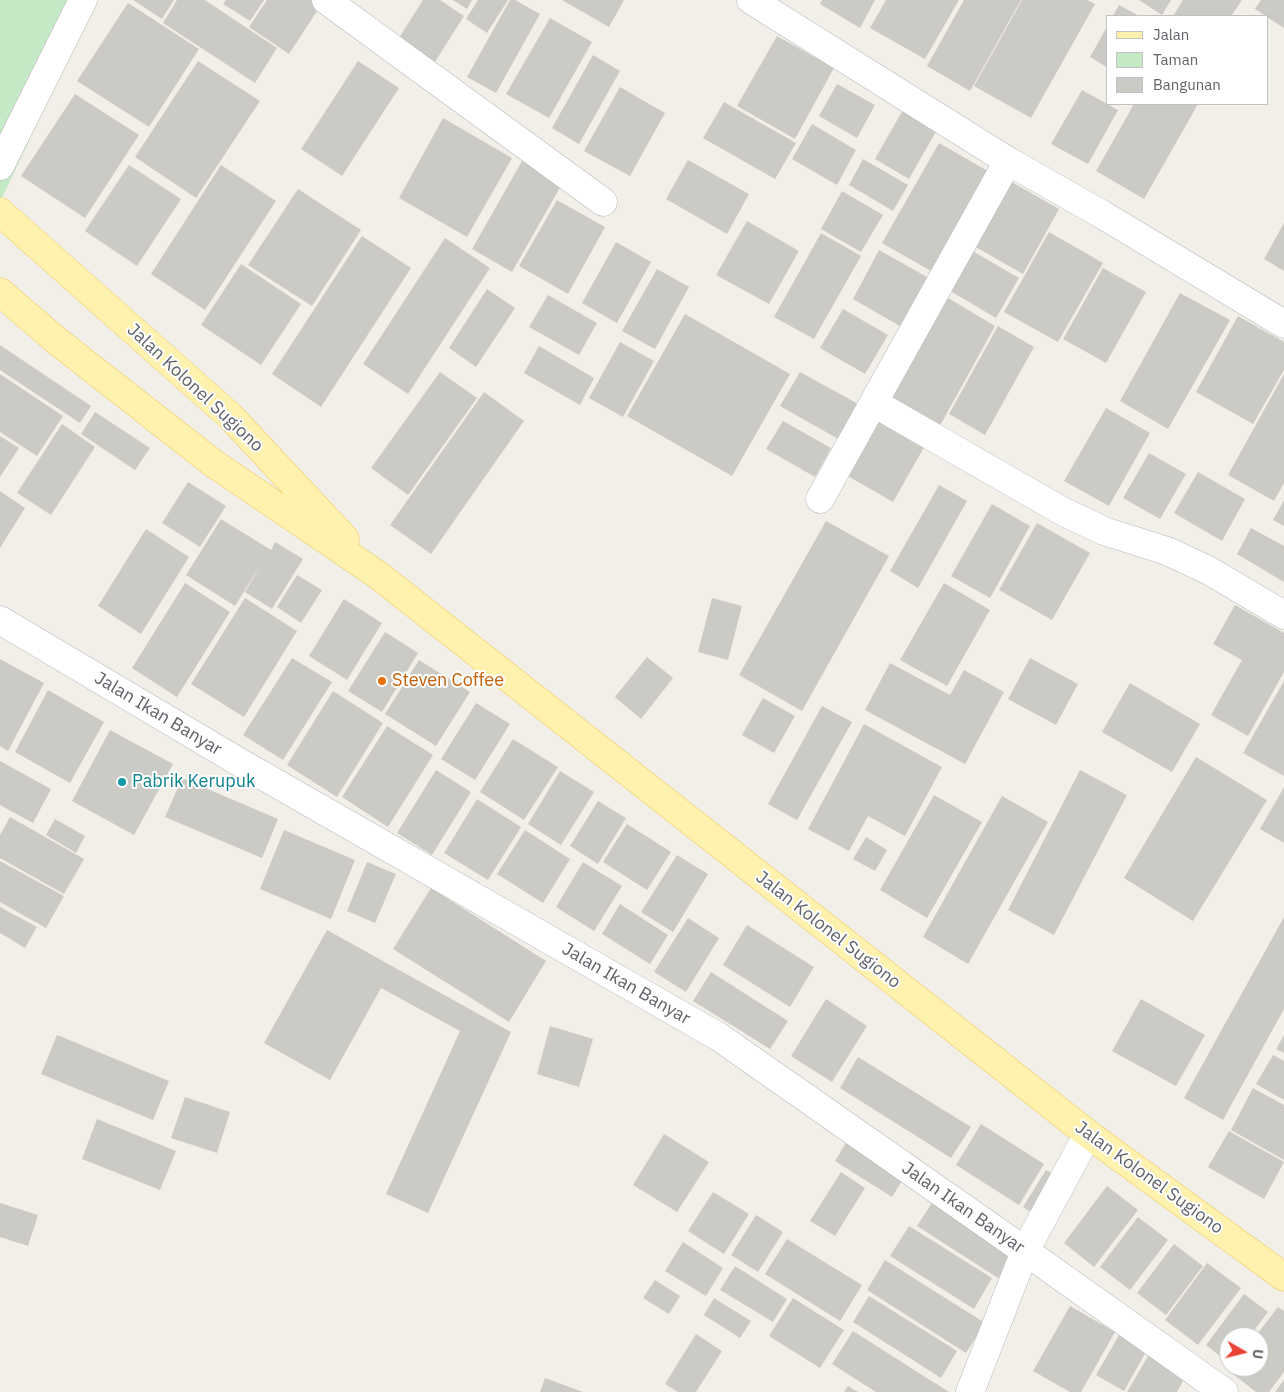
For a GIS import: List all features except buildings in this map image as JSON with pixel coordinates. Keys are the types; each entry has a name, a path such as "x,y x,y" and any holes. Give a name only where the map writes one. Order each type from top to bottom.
{"main road":[{"name":"Jalan Kolonel Sugiono","path":"0,212 230,416 378,575"},
{"name":"Jalan Kolonel Sugiono","path":"0,292 57,341 213,463 378,575 1088,1134 1284,1277"}],"street":[{"path":"0,166 83,0"},
{"path":"326,0 603,202"},
{"path":"751,0 1008,161 1103,215 1284,324"},
{"path":"820,499 1008,161"},
{"path":"874,403 1062,511 1104,531 1167,551 1208,570 1284,615"},
{"name":"Jalan Ikan Banyar","path":"0,620 248,767 719,1037 1224,1392"},
{"path":"970,1392 1025,1251 1088,1134"}],"green space":[{"path":"0,0 96,0 0,202"}],"place":[{"name":"Steven Coffee","path":"382,681"},
{"name":"Pabrik Kerupuk","path":"122,782"}]}
